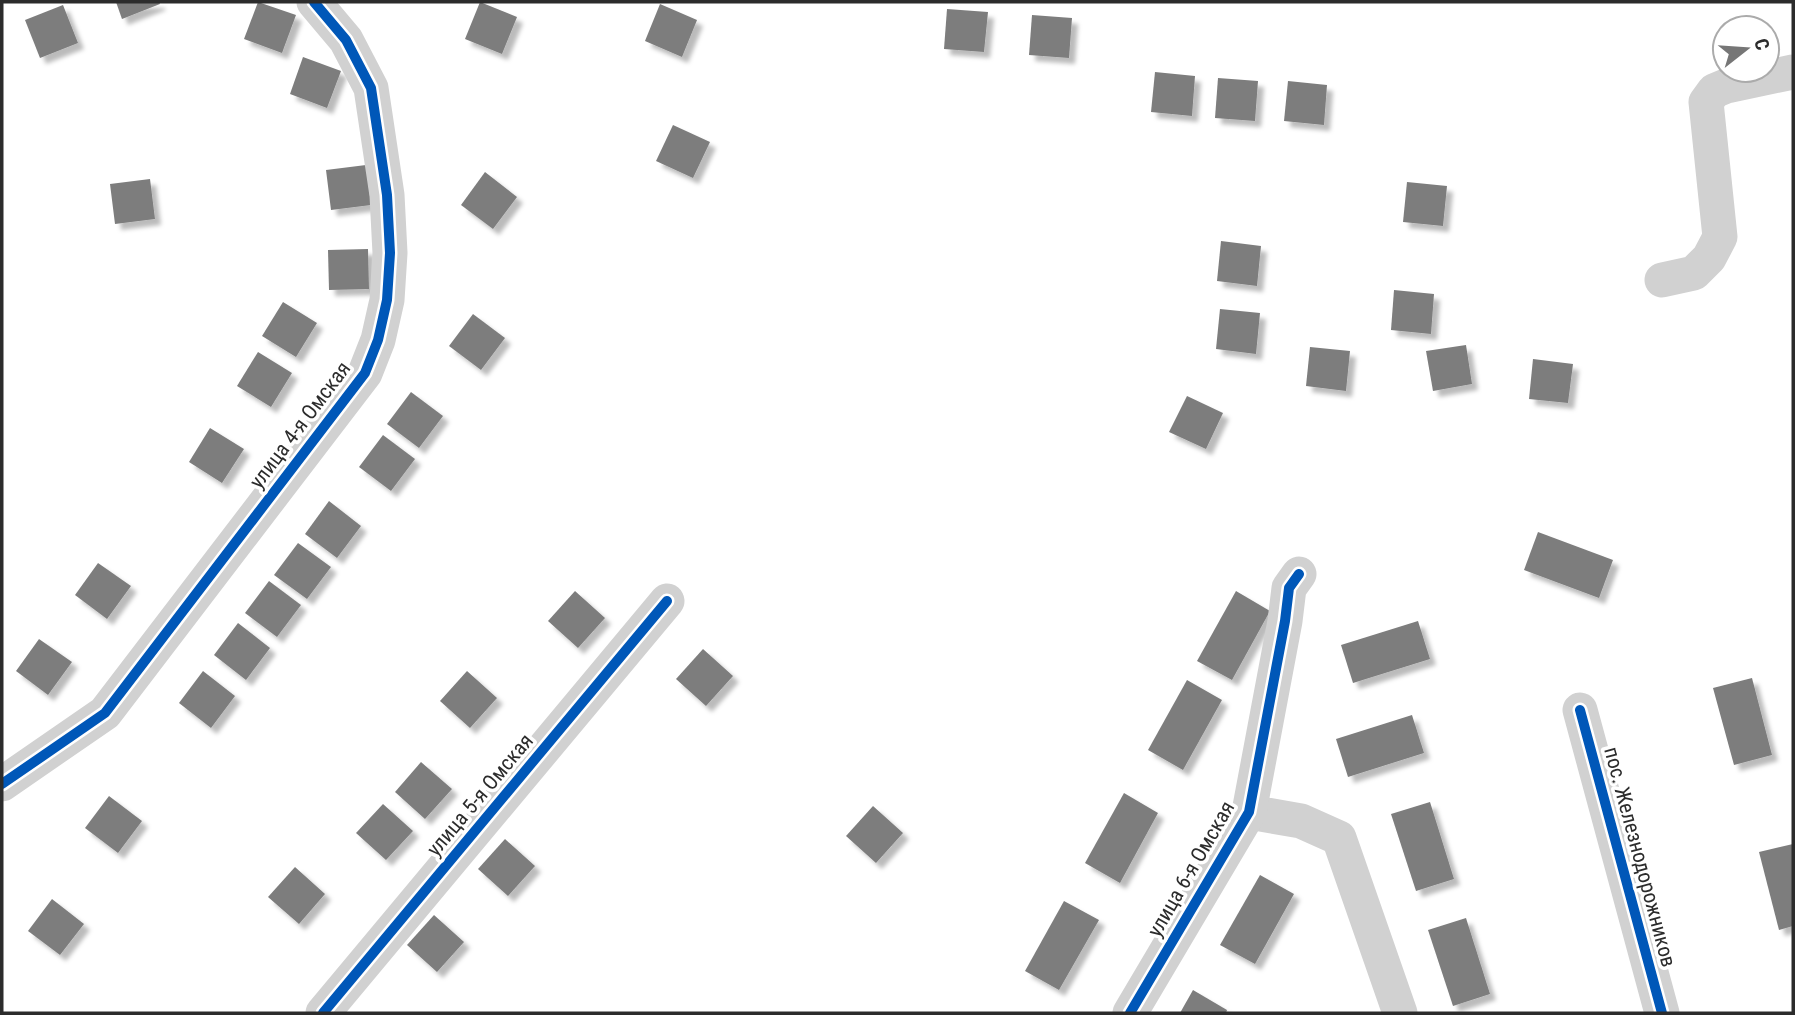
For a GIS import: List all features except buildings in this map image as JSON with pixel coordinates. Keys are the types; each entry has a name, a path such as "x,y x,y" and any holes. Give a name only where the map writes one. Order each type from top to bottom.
{"street":[{"name":"улица 4-я Омская","path":"2,785 105,713 365,373 378,340 387,300 390,253 387,195 371,89 346,40 314,2"},
{"path":"1662,280 1694,273 1709,258 1720,237 1706,102 1714,91 1726,86 1793,72"},
{"name":"улица 6-я Омская","path":"1130,1013 1249,812 1289,588 1299,573"},
{"name":"улица 5-я Омская","path":"323,1013 667,601"},
{"name":"пос. Железнодорожников","path":"1580,710 1662,1013"},
{"path":"1249,812 1301,821 1339,838 1400,1013"}],"cycle path":[{"path":"2,784 105,713 365,373 378,340 387,300 390,253 387,195 371,88 346,40 314,2"},
{"path":"1130,1013 1249,812 1289,588 1299,574"},
{"path":"323,1013 667,601"},
{"path":"1580,710 1662,1013"}]}
